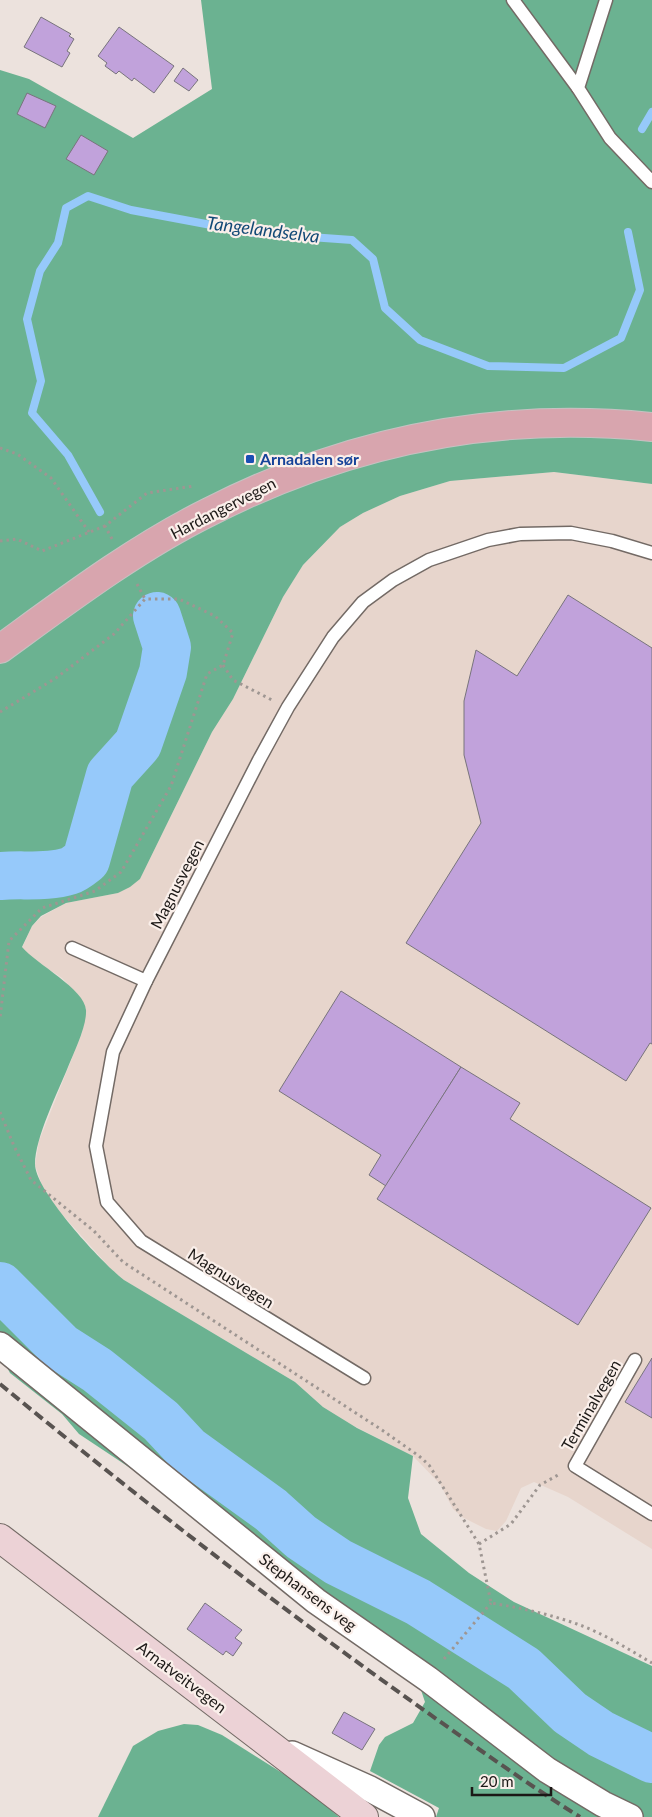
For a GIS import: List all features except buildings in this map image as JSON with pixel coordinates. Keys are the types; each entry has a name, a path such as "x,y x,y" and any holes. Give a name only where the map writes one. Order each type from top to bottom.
{"main road":[{"name":"Hardangervegen","path":"0,648 87,586 207,512 254,490 356,452 442,434 536,423 582,423 652,427"},
{"name":"Arnatveitvegen","path":"0,1538 364,1817"}],"street":[{"name":"Stephansens veg","path":"0,1346 316,1601 428,1679 547,1770 603,1804 630,1817"},
{"path":"271,1745 370,1789 422,1817"}],"lane":[{"path":"513,0 578,88 610,138 652,182"},
{"path":"578,88 606,0"},
{"name":"Magnusvegen","path":"364,1378 141,1241 107,1202 96,1146 112,1052 254,768 288,707 333,637 362,602 392,580 429,560 488,540 520,534 571,533 612,540 652,553"},
{"path":"72,948 146,981"},
{"name":"Terminalvegen","path":"635,1360 575,1466 652,1514"}],"path":[{"path":"0,448 17,454 51,478 89,532"},
{"path":"0,541 18,539 42,551 105,526 147,493 194,486"},
{"path":"105,526 114,542"},
{"path":"134,577 145,599"},
{"path":"0,712 56,678 114,634 145,599 179,599 215,616 233,633 223,665 206,674 172,786 121,872 96,891 42,908 9,941 0,1018"},
{"path":"223,665 234,680 288,707"},
{"path":"0,1112 31,1180 94,1231 123,1262 297,1374 419,1456 429,1465 479,1544 491,1603"},
{"path":"479,1544 511,1524 540,1485 575,1466"},
{"path":"454,1648 491,1603"},
{"path":"491,1603 539,1612 579,1624 652,1663"}],"shaded area":[{"path":"554,472 652,484 652,1549 568,1497 534,1482 521,1488 506,1521 497,1531 486,1529 462,1517 453,1509 440,1484 413,1456 350,1424 323,1407 295,1382 124,1280 112,1270 60,1212 44,1191 35,1165 39,1141 82,1033 86,1009 80,997 62,978 30,957 22,948 32,926 41,917 66,903 118,893 140,879 212,732 233,699 283,597 303,565 340,527 363,513 400,496 450,481"}],"green space":[{"path":"201,0 652,0 652,484 554,472 450,481 400,496 363,513 340,527 303,565 283,597 233,699 212,732 140,879 118,893 66,903 41,916 32,926 22,947 69,985 84,1002 86,1010 80,1039 39,1141 35,1164 38,1176 57,1208 86,1243 124,1280 295,1382 323,1407 357,1428 413,1456 408,1498 421,1534 469,1573 514,1602 652,1666 652,1817 436,1817 439,1808 370,1771 379,1745 385,1737 413,1723 425,1702 421,1690 207,1519 79,1434 62,1414 10,1373 0,1354 0,70 29,79 133,138 212,89"},
{"path":"184,1724 198,1725 222,1735 303,1786 339,1817 98,1817 133,1746 158,1731"}],"waterway":[{"path":"642,129 652,112"},
{"name":"Tangelandselva","path":"100,512 68,455 32,413 41,381 27,319 40,271 58,243 66,208 88,196 131,210 254,233 352,240 373,259 385,308 420,340 488,366 564,368 621,338 640,290 628,232"},
{"name":"Tangelandselva","path":"0,876 61,873 73,869 86,860 110,775 138,744 163,672 167,647 157,616"},
{"path":"0,1286 61,1347 97,1370 161,1421 188,1450 271,1510 301,1537 338,1562 418,1602 524,1669 570,1713 601,1734 652,1759"}],"railway":[{"path":"0,1384 98,1464 298,1618 467,1740 580,1817"}],"place":[{"name":"Arnadalen sør","path":"250,459"}]}
